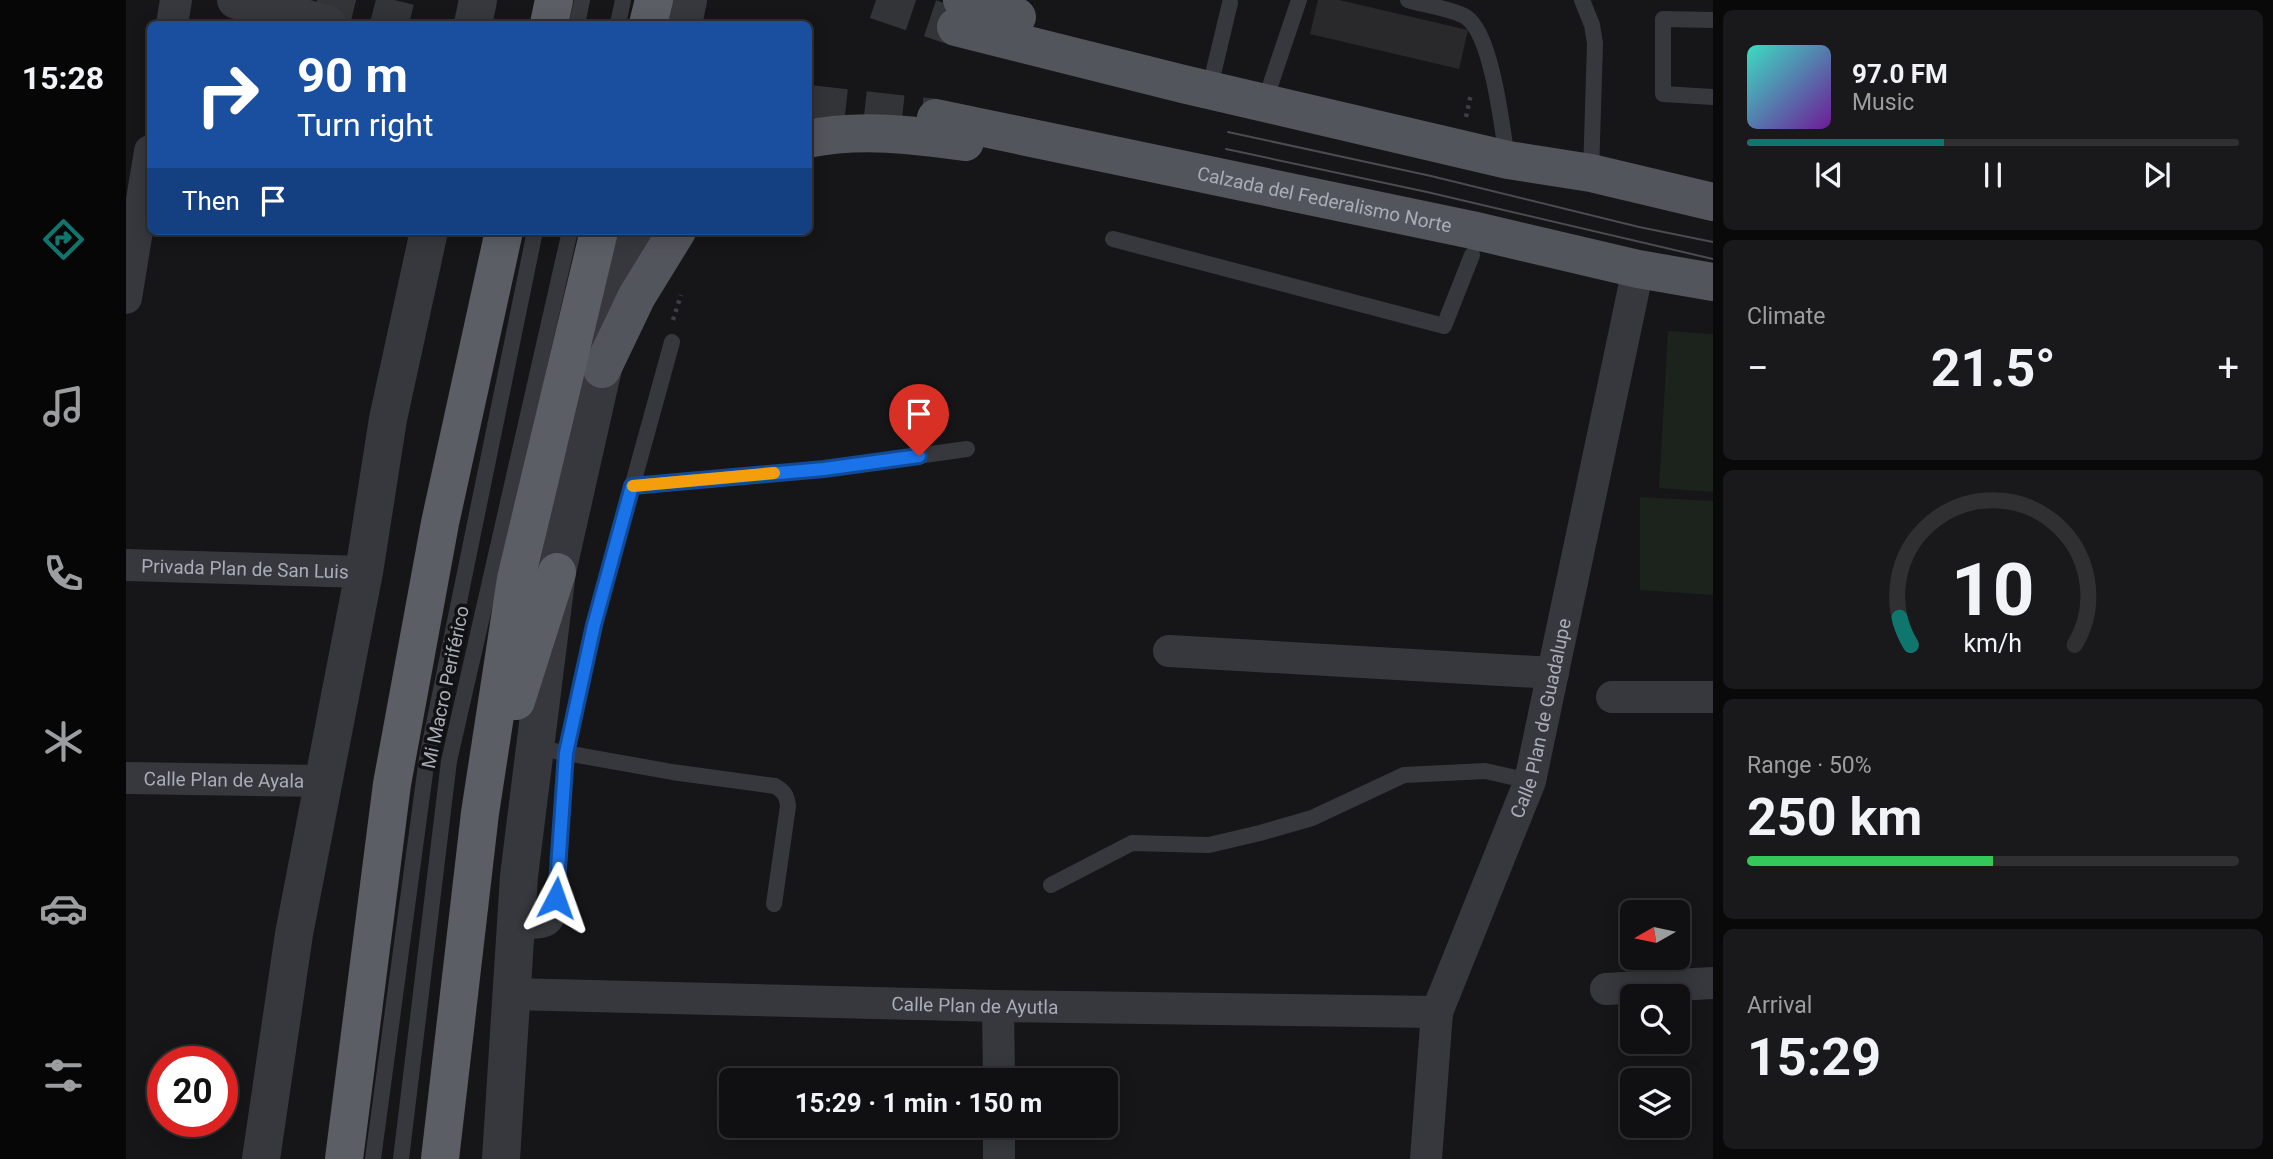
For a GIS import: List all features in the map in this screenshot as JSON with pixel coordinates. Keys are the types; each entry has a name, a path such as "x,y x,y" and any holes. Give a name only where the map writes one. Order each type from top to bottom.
{"highway":[{"path":"550,21 554,0"},
{"path":"650,21 654,0"},
{"path":"344,1159 392,784 440,523 503,235"},
{"path":"440,1159 480,813 516,579 598,235"},
{"path":"480,813 557,572"}],"main road":[{"path":"974,9 1214,70 1342,97 1454,147"},
{"path":"974,9 1183,84 1508,160 1591,173 1713,202"},
{"name":"Calzada del Federalismo Norte","path":"936,118 1535,244 1638,269 1713,282"},
{"path":"812,139 851,134 888,134 991,146 1472,255 1535,244"},
{"path":"602,369 637,296 675,235"}],"street":[{"path":"172,21 176,0"},
{"path":"236,0 316,21"},
{"path":"474,21 478,0"},
{"path":"683,21 688,0"},
{"path":"126,298 147,168"},
{"path":"261,1159 294,934 364,572 388,419 428,235"},
{"path":"501,1159 519,876 550,751 557,572 633,235"},
{"name":"Calle Plan de Guadalupe","path":"1426,1159 1437,1012 1530,782 1638,269"},
{"name":"Privada Plan de San Luis","path":"126,565 364,572"},
{"path":"1169,651 1553,673"},
{"path":"1612,697 1713,697"},
{"name":"Calle Plan de Ayala","path":"126,778 323,781"},
{"path":"1606,989 1713,983"},
{"name":"Calle Plan de Ayutla","path":"510,994 998,1006 1437,1012"},
{"path":"998,1006 999,1068"},
{"path":"999,1138 999,1159"}],"lane":[{"path":"578,21 582,0"},
{"path":"619,21 623,0"},
{"path":"1271,83 1299,0"},
{"path":"1408,0 1465,17 1473,24 1493,75 1508,160"},
{"path":"1582,0 1592,25 1595,43 1591,173"},
{"path":"1214,70 1230,4"},
{"path":"1713,20 1663,19 1663,94 1713,97"},
{"name":"Mi Macro Periférico","path":"373,1159 427,758 534,235"},
{"name":"Mi Macro Periférico","path":"401,1159 449,761 569,235"},
{"path":"1113,240 1444,326 1472,255"},
{"path":"672,342 594,625 550,751 775,786 780,789 785,793 788,806 774,904"},
{"path":"632,486 824,469 967,449"},
{"path":"1051,884 1132,844 1209,845 1260,833 1312,818 1404,775 1485,771 1530,782"}],"shaded area":[{"path":"1668,331 1713,334 1713,492 1659,488"},
{"path":"1640,497 1713,501 1713,595 1640,590"}],"building":[{"path":"1318,0 1339,0 1468,30 1459,69 1310,34"}],"tunnel":[{"path":"317,0 400,21"},
{"path":"876,0 956,27"},
{"path":"812,104 936,118"}],"tram line":[{"path":"1228,132 1713,242"},
{"path":"1226,149 1427,192 1713,259"}],"slow traffic":[{"path":"633,486 774,473"}],"route":[{"path":"556,898 566,753 594,625 632,486 824,469 919,456"}]}
